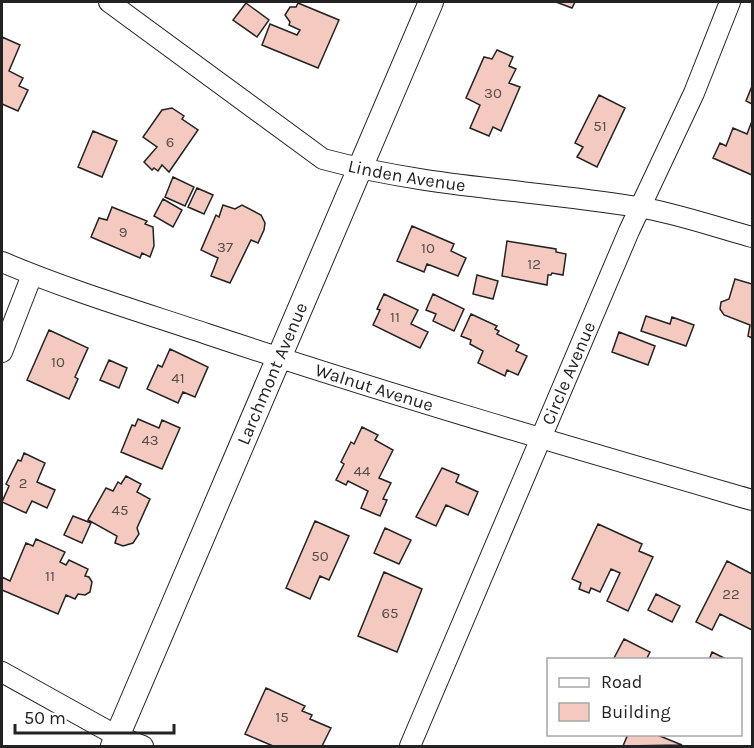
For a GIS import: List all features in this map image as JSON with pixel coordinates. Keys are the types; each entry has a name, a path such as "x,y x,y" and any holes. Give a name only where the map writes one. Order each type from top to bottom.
{"street":[{"name":"Linden Avenue","path":"108,2 323,159 361,169 407,177 640,207 753,237"},
{"name":"Larchmont Avenue","path":"115,741 432,2"},
{"name":"Circle Avenue","path":"411,747 540,438 640,207 694,93 730,2"},
{"name":"Walnut Avenue","path":"2,262 32,275 278,358 753,500"},
{"path":"2,352 32,275"},
{"path":"2,672 115,741 143,747"}],"building":[{"path":"556,2 575,2 572,8"},
{"path":"246,3 269,20 257,37 233,20"},
{"path":"298,3 339,20 318,68 262,45 270,24 297,35 300,30 289,25 290,22 285,15 290,7 296,7"},
{"path":"2,37 20,45 9,71 23,78 19,86 28,90 18,111 2,104"},
{"path":"497,50 513,57 509,66 516,69 509,83 520,87 501,131 493,127 489,136 470,128 480,105 466,98 484,57 492,59"},
{"path":"752,86 752,104 746,101"},
{"path":"599,95 625,108 597,167 577,157 583,147 575,143"},
{"path":"172,108 184,116 182,119 198,130 169,172 162,165 158,171 154,168 152,170 144,162 157,147 143,137 162,110"},
{"path":"752,121 752,175 713,158 720,143 726,146 733,128 747,134"},
{"path":"93,131 117,141 102,177 78,167"},
{"path":"173,177 194,187 185,206 165,197"},
{"path":"197,188 213,195 204,214 188,207"},
{"path":"163,199 182,210 173,227 154,216"},
{"path":"223,205 235,209 242,205 261,215 265,223 258,243 251,240 230,283 211,276 218,258 201,250 216,215 219,217"},
{"path":"112,207 147,221 145,224 153,227 154,246 150,257 142,253 140,258 91,237 99,218 107,220"},
{"path":"412,226 454,244 451,251 466,258 458,276 427,264 424,272 397,261"},
{"path":"507,241 556,249 556,252 566,254 563,275 552,273 548,275 547,285 502,276"},
{"path":"477,275 498,281 493,299 473,294"},
{"path":"735,279 752,284 752,338 748,336 750,325 724,315 720,309 721,302 729,299"},
{"path":"384,294 418,310 411,324 428,332 420,348 373,325"},
{"path":"433,294 464,309 454,331 433,321 436,314 426,310"},
{"path":"471,314 497,326 495,329 499,331 497,334 519,345 516,351 527,356 518,375 507,370 505,376 478,363 483,351 470,344 471,340 461,336"},
{"path":"646,316 670,324 672,317 694,325 686,346 641,331"},
{"path":"49,330 88,348 75,377 78,379 69,399 27,380"},
{"path":"619,332 655,346 648,365 612,352"},
{"path":"170,349 208,367 195,397 183,392 178,403 147,389 158,365 162,367"},
{"path":"109,360 127,368 119,388 100,380"},
{"path":"138,419 159,428 162,420 180,428 162,469 121,452 132,425 135,426"},
{"path":"362,427 378,435 375,440 393,450 379,478 391,483 383,499 387,500 380,516 361,508 368,491 348,481 346,485 336,480 344,464 341,462 351,442 354,444"},
{"path":"24,453 45,463 37,482 55,490 47,508 32,501 26,513 2,502 9,486 6,484"},
{"path":"442,468 459,475 456,482 478,492 468,515 446,505 436,526 416,517"},
{"path":"126,476 141,484 137,492 150,499 137,528 139,534 133,543 123,546 115,543 117,536 88,520 106,488 113,491 118,482 121,484"},
{"path":"73,516 91,523 82,543 64,535"},
{"path":"315,521 349,536 329,580 320,576 310,599 286,588"},
{"path":"598,524 642,544 639,551 653,557 628,611 607,601 620,573 611,569 600,592 591,588 589,593 579,589 581,583 572,579"},
{"path":"385,528 411,540 399,564 374,553"},
{"path":"36,539 65,552 60,562 66,565 69,560 88,569 85,576 89,577 92,582 90,592 85,595 78,594 75,599 66,595 58,614 2,590 2,577 10,581 26,543 33,546"},
{"path":"727,561 752,574 752,630 720,614 712,630 696,622"},
{"path":"384,572 422,589 397,652 358,636"},
{"path":"656,594 680,606 672,622 648,610"},
{"path":"624,639 650,652 647,658 614,658"},
{"path":"712,652 724,658 710,658"},
{"path":"266,688 305,706 302,711 312,715 310,719 331,728 322,746 273,746 245,734"},
{"path":"627,736 660,736 682,745 623,746"}]}
